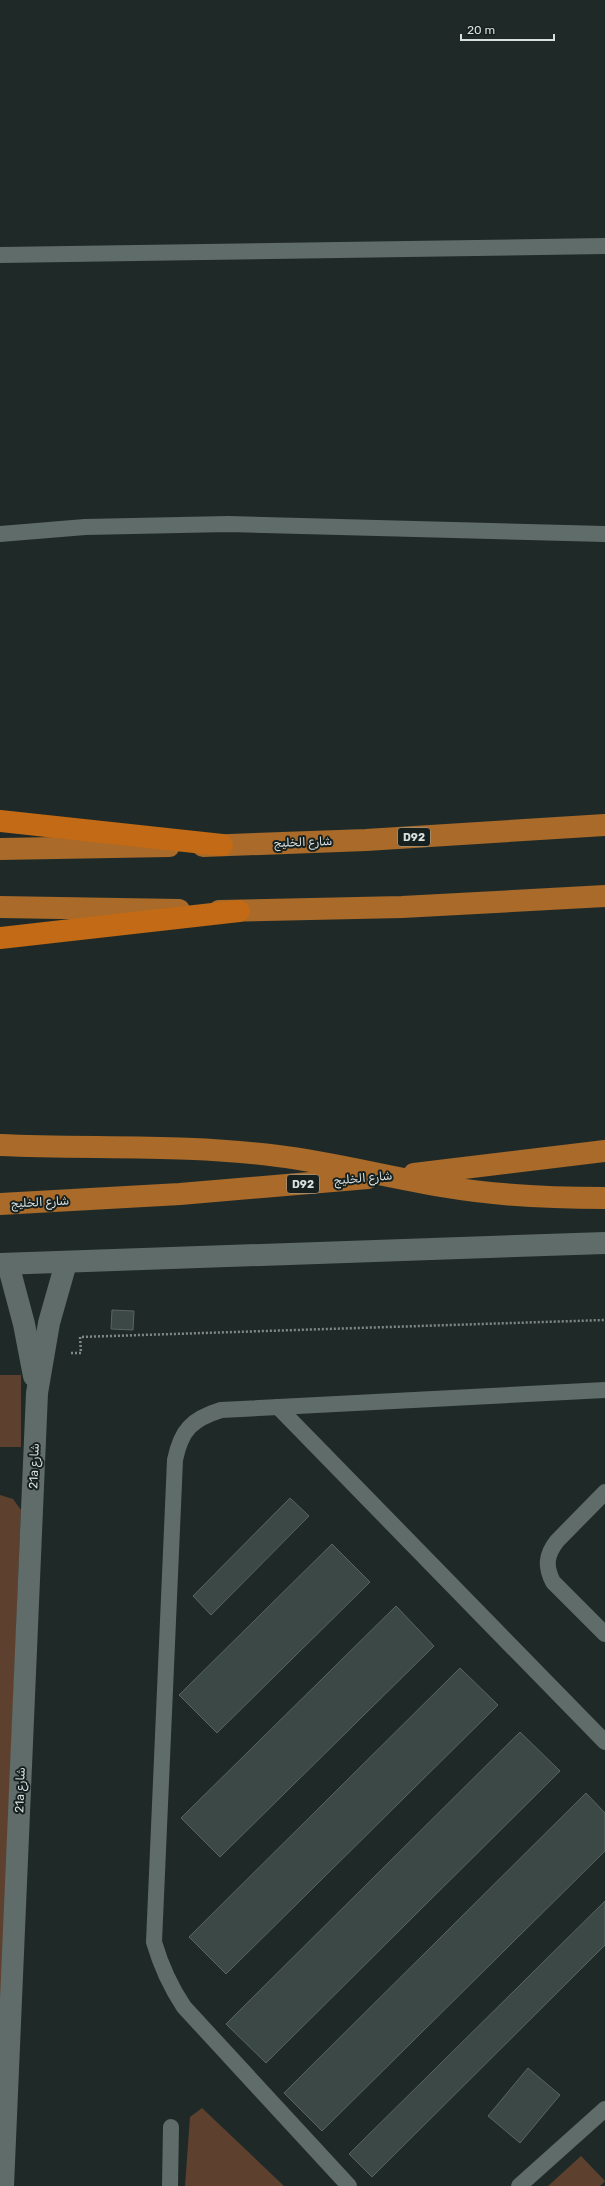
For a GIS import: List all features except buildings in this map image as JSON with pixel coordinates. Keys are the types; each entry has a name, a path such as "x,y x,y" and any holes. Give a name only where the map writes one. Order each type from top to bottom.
{"highway":[{"path":"0,821 222,845"},
{"path":"0,938 239,911"}],"main road":[{"name":"شارع الخليج","path":"0,849 222,845 366,840 605,825"},
{"path":"0,907 239,911 402,907 605,896"},
{"path":"0,1145 159,1147 218,1150 277,1156 393,1176 446,1187 500,1194 554,1198 605,1198"},
{"name":"شارع الخليج","path":"0,1204 180,1194 393,1176 605,1151"}],"street":[{"path":"4,1264 66,1263 338,1251 605,1243"},
{"name":"21a شارع","path":"3,2186 3,2116 37,1393 43,1354 66,1263"},
{"name":"21a شارع","path":"4,1264 24,1324 37,1393"}],"lane":[{"path":"0,255 605,246"},
{"path":"0,534 93,527 228,524 605,534"},
{"path":"349,2186 184,2007 171,1987 160,1965 154,1942 175,1460 179,1442 189,1427 203,1416 221,1410 605,1390"},
{"path":"278,1407 605,1742"},
{"path":"605,1492 557,1541 550,1550 546,1561 548,1572 553,1582 605,1634"},
{"path":"519,2186 605,2109"},
{"path":"170,2186 171,2127"}],"path":[{"path":"43,1354 81,1353 80,1337 605,1320"}],"shaded area":[{"path":"0,1375 21,1375 21,1447 0,1447"},
{"path":"0,1495 13,1499 21,1510 0,2024"},
{"path":"202,2108 284,2186 185,2186 190,2117"},
{"path":"581,2156 605,2181 600,2186 548,2186"}]}
